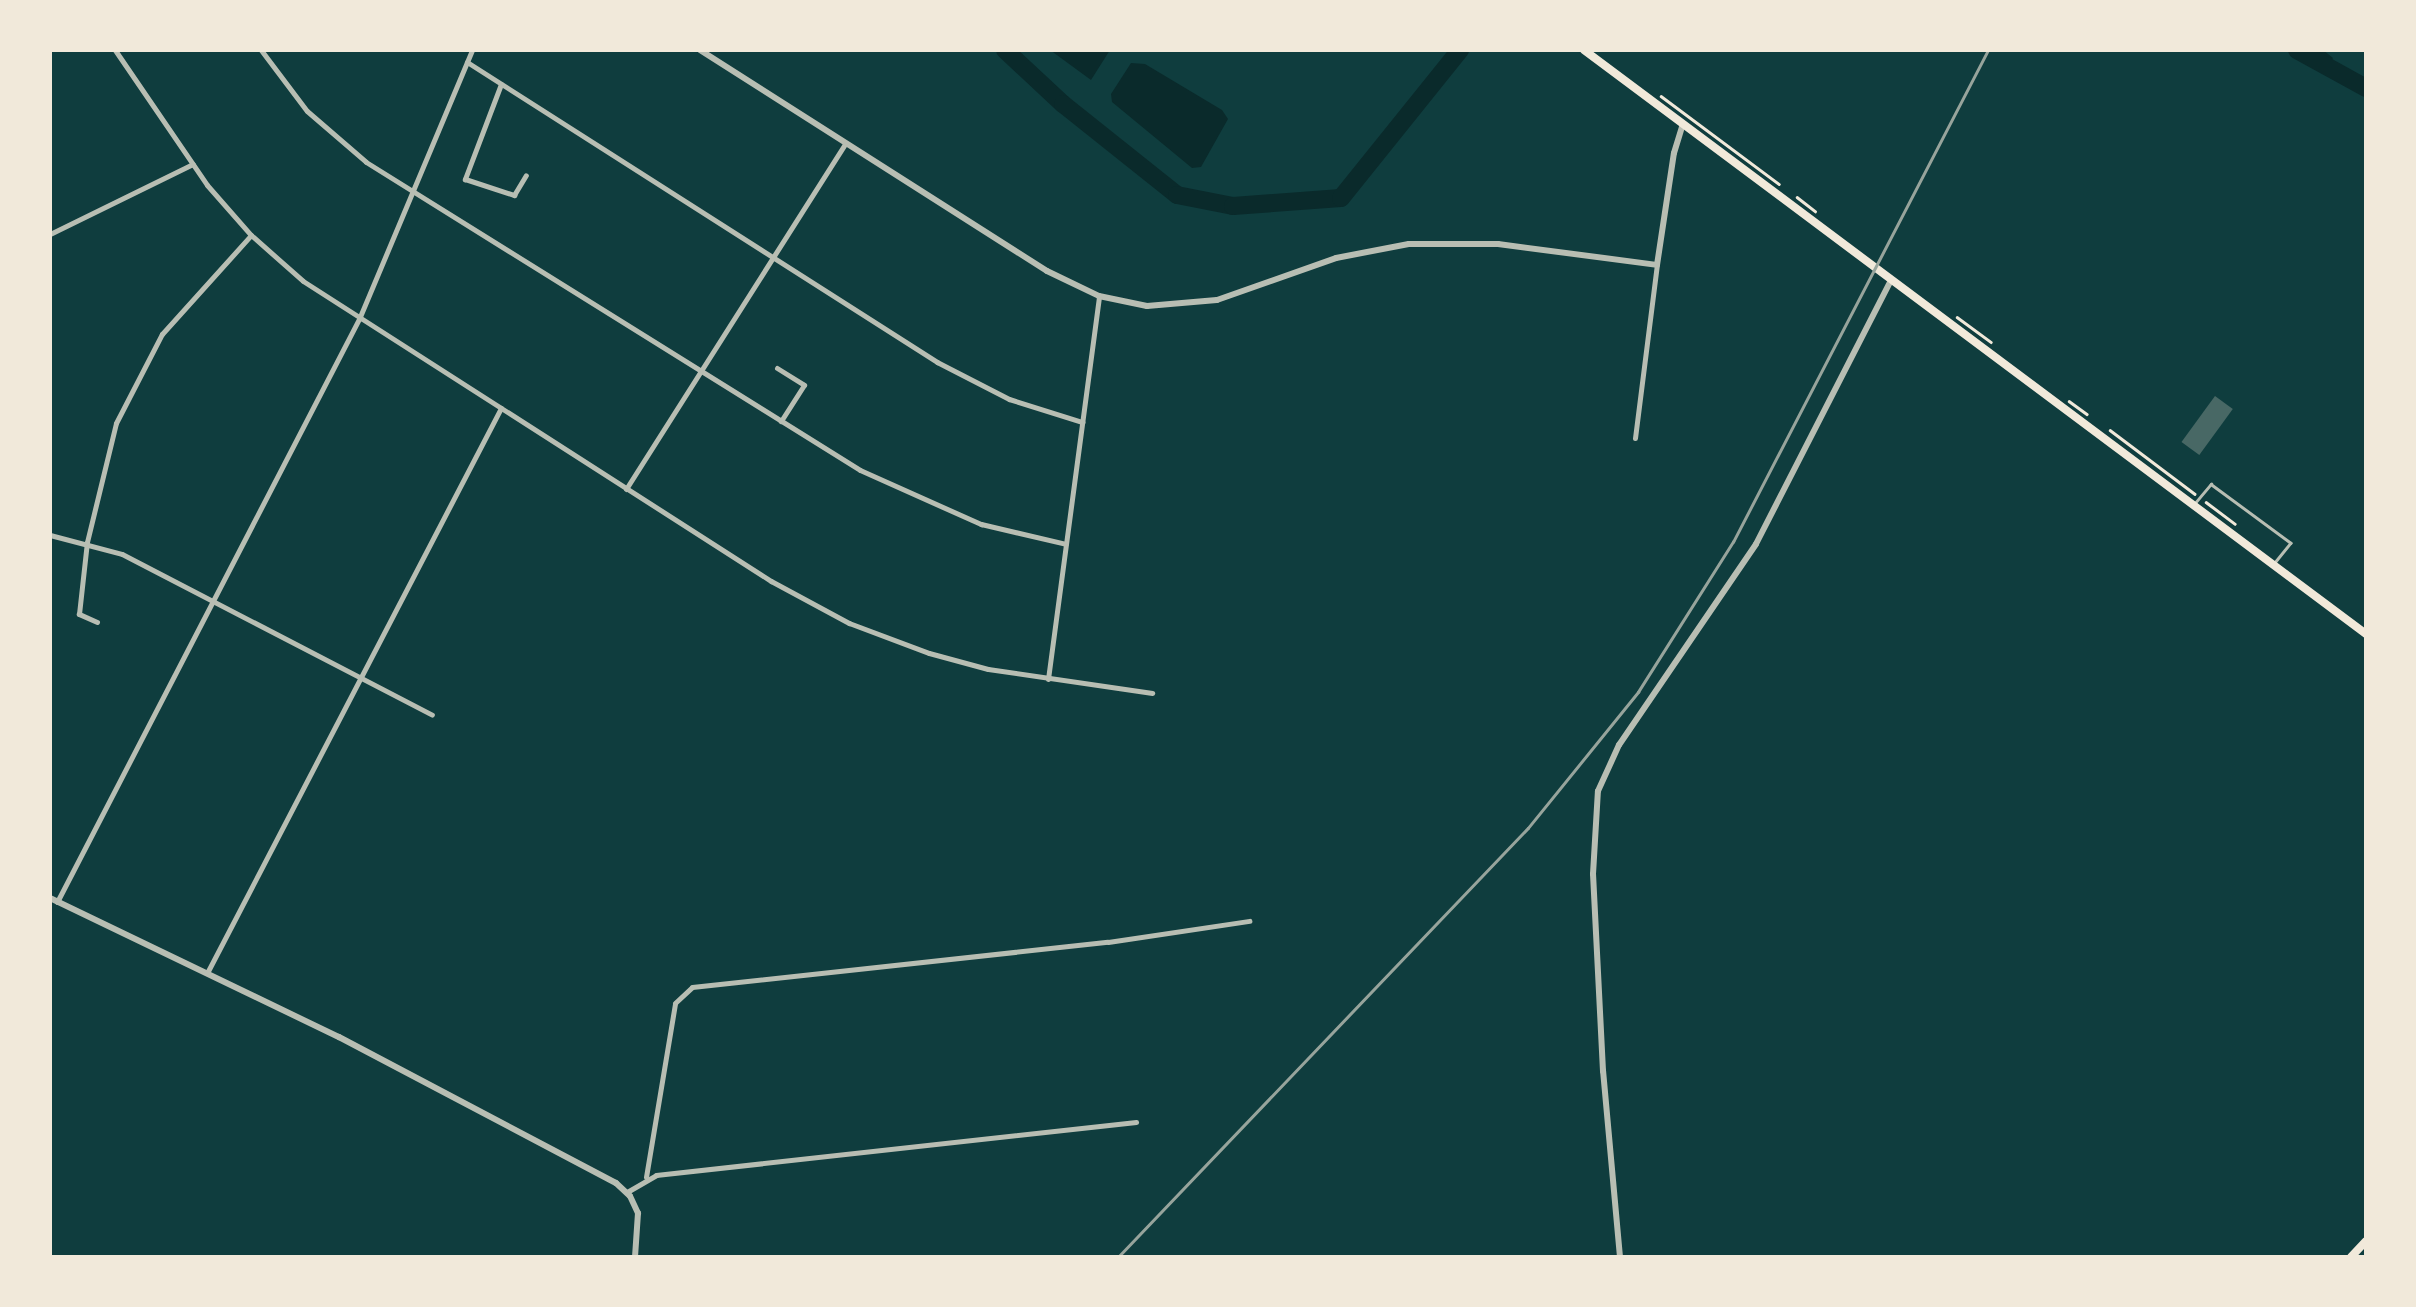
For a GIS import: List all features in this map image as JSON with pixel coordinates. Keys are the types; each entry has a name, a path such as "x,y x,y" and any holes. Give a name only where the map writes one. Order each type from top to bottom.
{"main road":[{"path":"1584,50 2366,634"},
{"path":"2351,1257 2366,1241"}],"street":[{"path":"115,50 192,164 251,235 304,280 770,581 850,623 928,653 1048,678 1152,693"},
{"path":"261,50 322,126 412,192 781,421 876,478 943,510 1066,544"},
{"path":"472,50 359,319 214,602 54,900 418,1076 627,1192 639,1221 635,1257"},
{"path":"700,50 1047,271 1100,296 1147,306 1197,304 1356,253 1443,242 1498,244 1658,266"},
{"path":"467,62 959,374 1010,399 1082,422"},
{"path":"501,84 465,179 514,195 526,175"},
{"path":"1635,438 1674,153 1683,124"},
{"path":"626,488 846,143"},
{"path":"50,234 192,164"},
{"path":"97,622 78,614 87,542 106,455 135,382 180,312 251,235"},
{"path":"1620,1257 1603,1071 1594,882 1598,791 1619,745 1742,568 1892,280"},
{"path":"1048,678 1100,296"},
{"path":"777,368 804,385 781,421"},
{"path":"206,973 501,408"},
{"path":"50,535 87,542 432,714"},
{"path":"646,1177 675,1003 692,987 1108,942 1249,921"},
{"path":"627,1192 646,1177 1136,1122"}],"lane":[{"path":"2194,506 2211,484 2291,543 2273,565"}],"water":[{"path":"1050,50 1110,50 1091,80"},
{"path":"2288,50 2323,50 2333,58 2326,70"},
{"path":"1131,63 1145,64 1222,110 1228,119 1201,167 1192,168 1112,102 1111,94"}],"building":[{"path":"2215,396 2233,409 2199,455 2181,442"}],"waterway":[{"path":"1005,50 1063,104 1177,195 1233,206 1341,198 1460,50"},
{"path":"2297,50 2366,88"}],"railway":[{"path":"1118,1257 1528,828 1638,692 1733,542 1988,50"}]}
